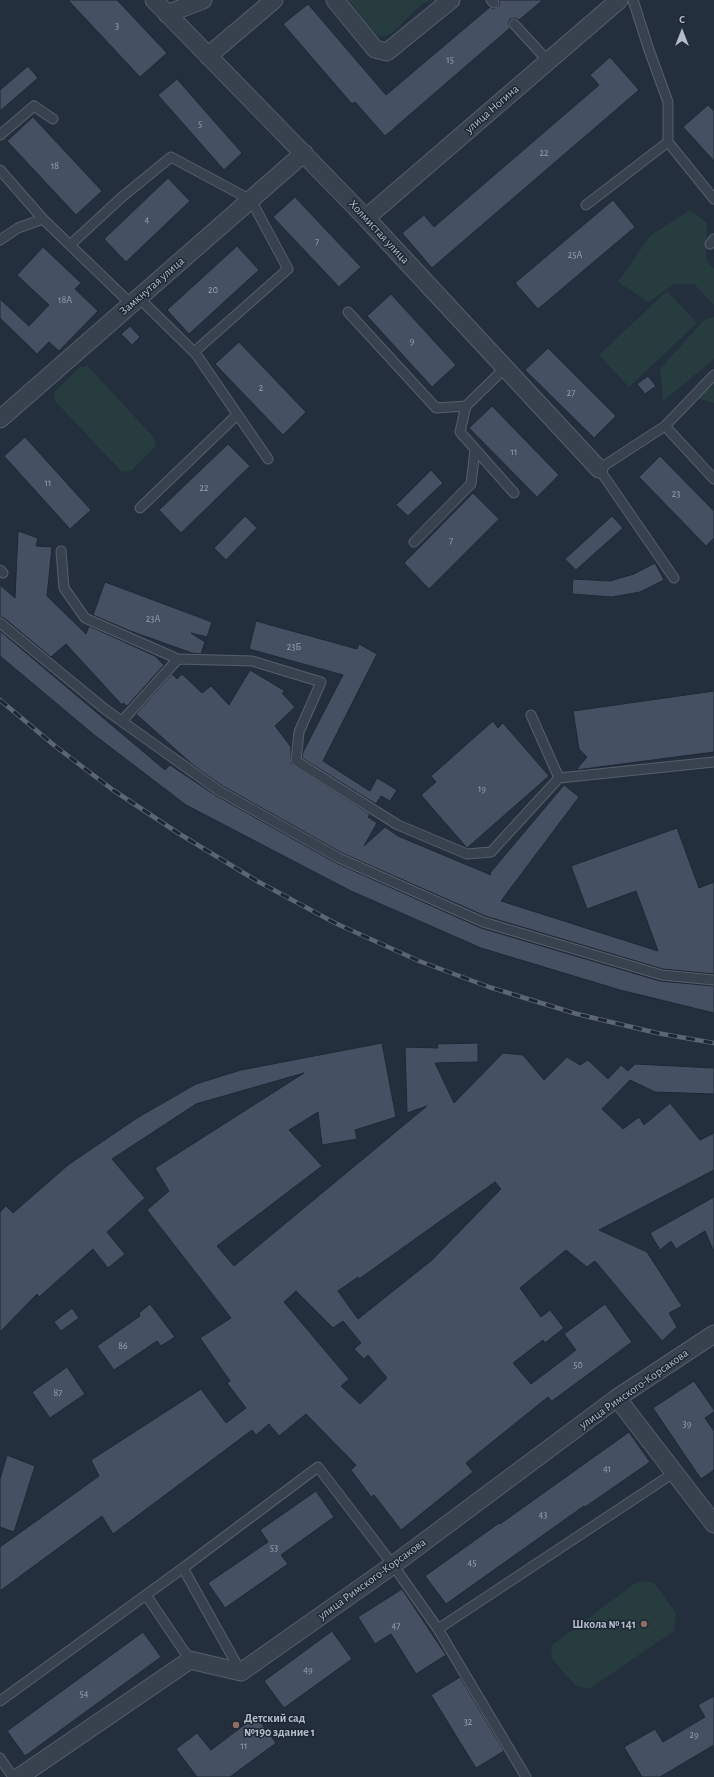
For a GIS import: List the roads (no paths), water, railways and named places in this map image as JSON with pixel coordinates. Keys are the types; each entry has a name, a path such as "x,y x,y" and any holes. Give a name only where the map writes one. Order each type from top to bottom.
{"street":[{"name":"Холмистая улица","path":"154,0 366,218 599,470"},
{"path":"167,14 203,0"},
{"path":"208,56 274,0"},
{"path":"335,0 375,49 387,52 451,0"},
{"name":"улица Ногина","path":"366,218 619,0"},
{"name":"Замкнутая улица","path":"0,419 304,153"},
{"name":"улица Римского-Корсакова","path":"241,1672 393,1565 617,1398 714,1334"},
{"path":"617,1398 714,1524"},
{"path":"19,1777 190,1660 241,1672"}],"lane":[{"path":"633,0 668,102 668,142 714,198"},
{"path":"514,24 548,61"},
{"path":"0,135 34,106 53,119"},
{"path":"586,205 668,142"},
{"path":"70,245 122,197 171,157 251,200 288,269 194,352"},
{"path":"0,170 43,219 70,245 194,352 268,459"},
{"path":"0,240 18,228 43,219"},
{"path":"348,312 436,408 466,406"},
{"path":"505,368 466,406 460,432 514,493"},
{"path":"674,578 599,470 665,426 714,375"},
{"path":"140,508 237,414"},
{"path":"665,426 714,480"},
{"path":"414,542 471,484 475,450"},
{"path":"61,551 64,588 85,618 178,660 252,660 321,682 299,732 296,761 398,825 466,854 491,852 559,778 714,762"},
{"path":"0,623 122,721 218,790 339,858 483,922 662,975 714,980"},
{"path":"122,721 178,660"},
{"path":"531,715 559,778"},
{"path":"0,1701 183,1568 318,1467 393,1565 438,1629 526,1777"},
{"path":"438,1629 675,1472"},
{"path":"183,1568 241,1672"},
{"path":"146,1595 190,1660"},
{"path":"0,1758 13,1777"}],"railway":[{"path":"0,700 55,746 113,790 178,833 257,881 335,923 419,961 489,987 577,1014 657,1033 714,1043"}],"place":[{"name":"Школа № 141","path":"644,1624"},
{"name":"Детский сад №190 здание 1","path":"236,1725"}]}
